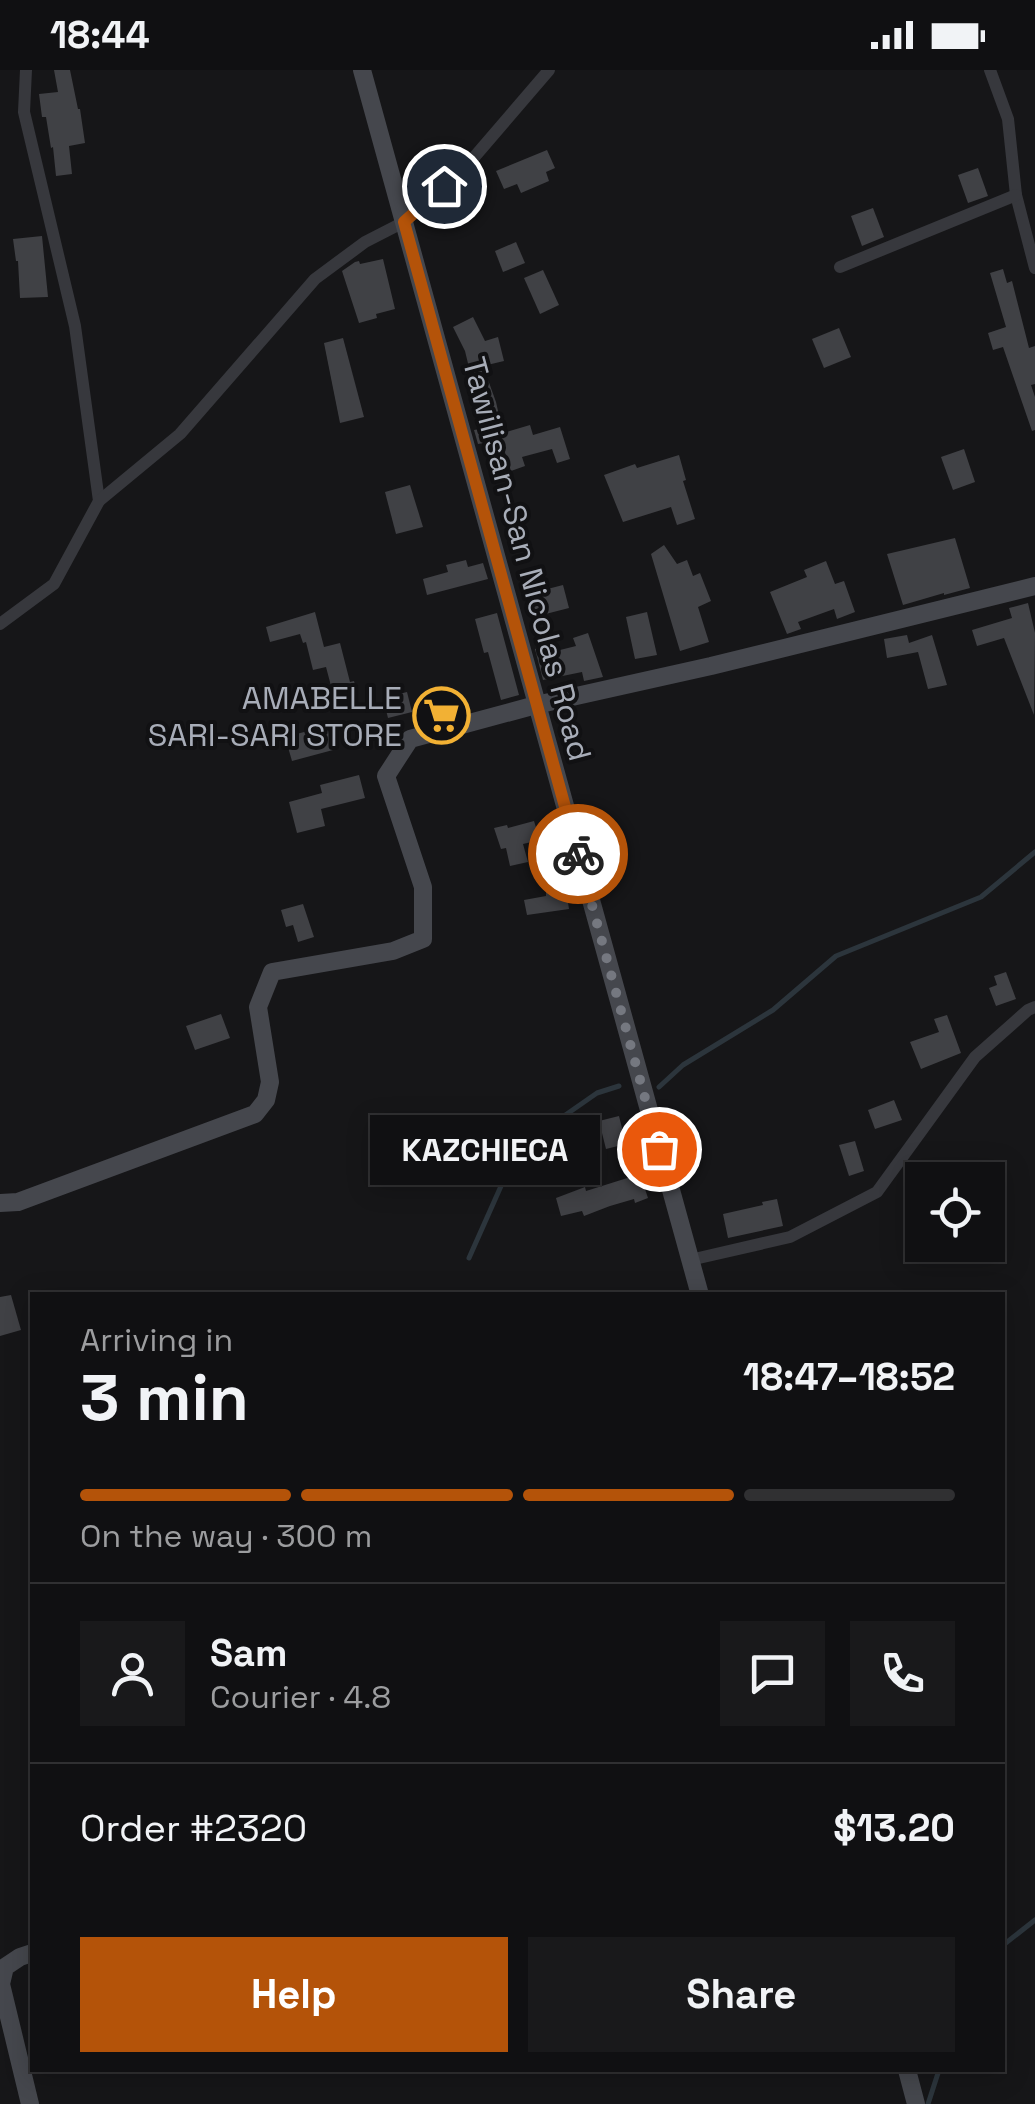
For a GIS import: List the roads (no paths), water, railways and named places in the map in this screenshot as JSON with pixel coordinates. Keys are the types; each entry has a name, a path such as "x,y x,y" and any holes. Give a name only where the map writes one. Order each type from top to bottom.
{"street":[{"path":"26,70 24,112 74,326 99,501"},
{"name":"Tawilisan-San Nicolas Road","path":"362,70 699,1292"},
{"path":"0,624 54,584 99,501 180,434 315,279 365,242 404,222 464,169 549,70"},
{"path":"990,70 1008,119 1016,195 1029,223 1035,268"},
{"path":"840,267 1016,195"},
{"path":"0,1203 18,1202 255,1114 266,1100 270,1082 258,1006 272,972 393,951 423,939 423,887 386,776 410,739 536,705 1035,586"},
{"path":"690,1260 790,1237 877,1192 975,1057 1035,1007"},
{"path":"30,1954 2,1965 2,1984 30,2104"}],"waterway":[{"path":"659,1087 683,1065 773,1010 836,956 981,897 1035,852"},
{"path":"469,1258 518,1148 597,1093 619,1086"},
{"path":"1005,1944 1035,1920"},
{"path":"928,2104 938,2072"}],"place":[{"name":"AMABELLE SARI-SARI STORE","path":"441,716"},
{"name":"KAZCHIECA","path":"659,1149"}]}
